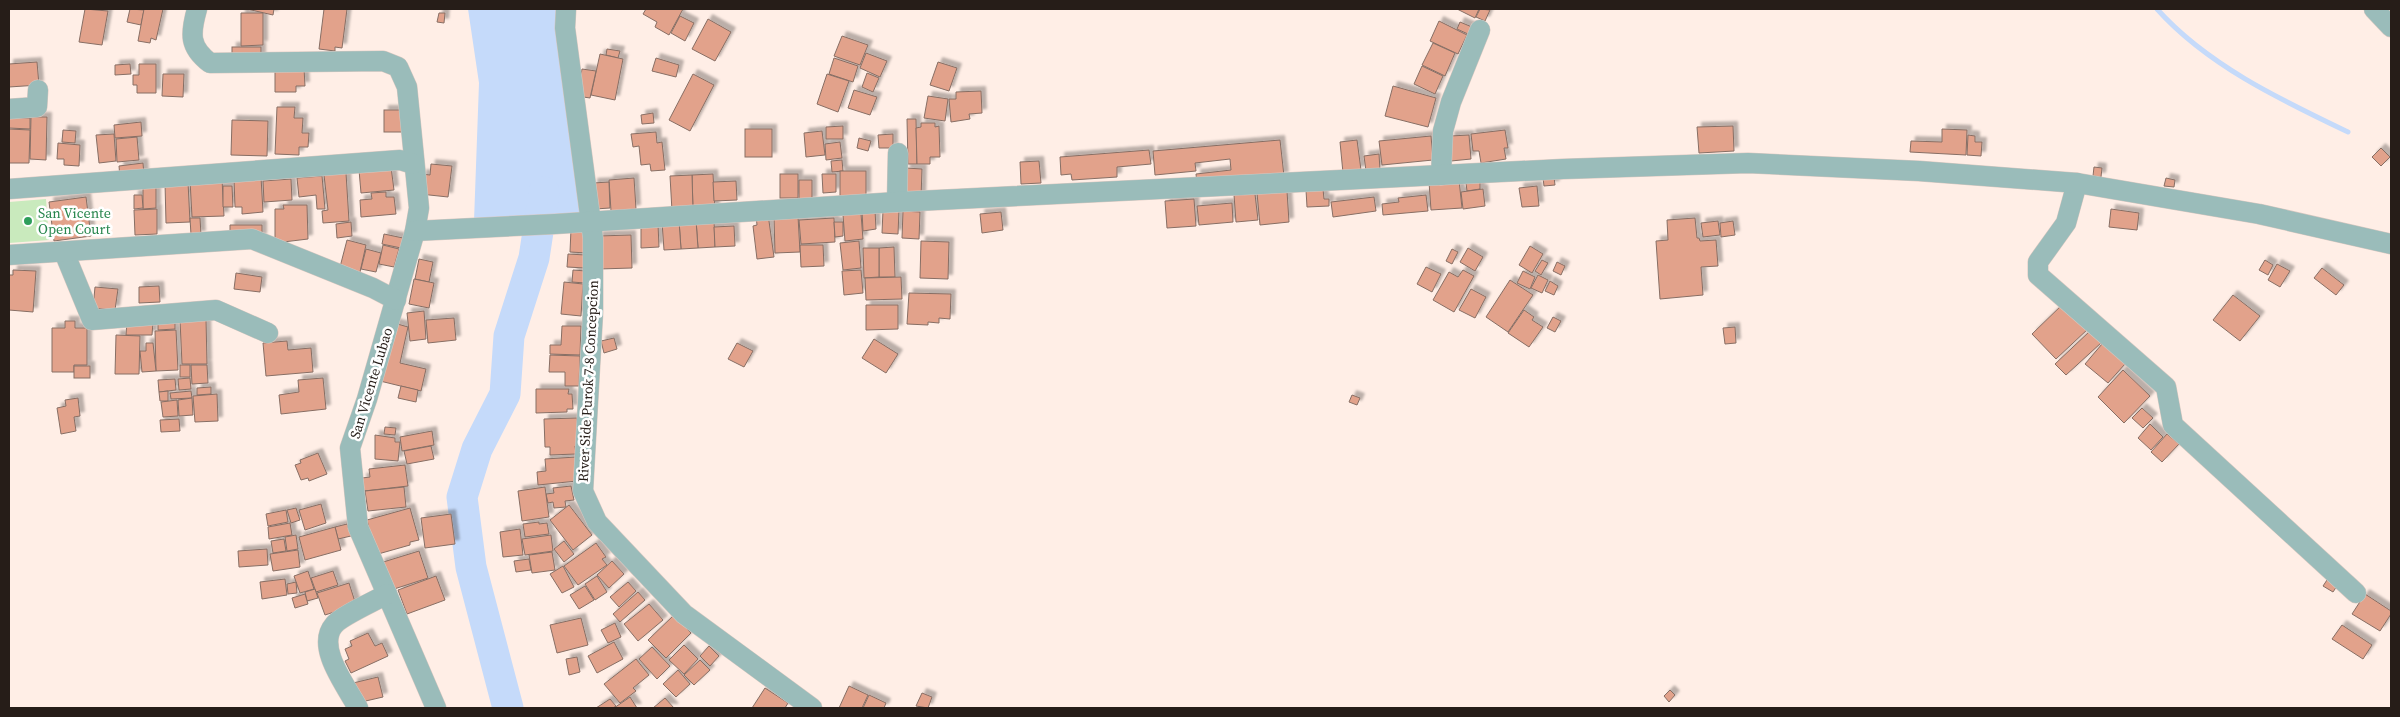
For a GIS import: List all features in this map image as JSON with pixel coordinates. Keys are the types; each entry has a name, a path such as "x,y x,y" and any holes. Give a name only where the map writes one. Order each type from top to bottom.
{"street":[{"name":"San Vicente Lubao","path":"197,9 193,23 193,45 198,54 210,63 383,61 398,67 406,87 419,208 415,231 396,300 367,399 350,448 358,527 436,708"},
{"path":"2374,9 2391,27"},
{"name":"River Side Purok 7-8 Concepcion","path":"564,15 591,222 593,312 583,491 597,522 684,614 812,708"},
{"path":"1442,175 1443,132 1451,102 1480,30"},
{"path":"9,109 37,107 38,90"},
{"path":"897,202 898,153"},
{"path":"9,189 400,160 413,164"},
{"path":"415,231 591,222 897,202 1442,175 1748,163 1919,171 2077,183 2258,214 2391,244"},
{"path":"2077,183 2066,223 2038,262 2038,276 2166,387 2173,425 2356,593"},
{"path":"9,255 252,239 373,288 396,300"},
{"path":"64,252 92,320 216,310 268,333"},
{"path":"358,708 329,654 327,637 334,624 387,594"}],"green space":[{"name":"San Vicente Open Court","path":"46,199 49,240 9,243 9,202"}],"water":[{"path":"468,9 561,9 584,212 474,221 479,83"}],"building":[{"path":"85,9 108,11 102,45 79,42"},
{"path":"130,9 144,10 141,25 127,22"},
{"path":"144,9 163,9 156,40 151,38 150,43 138,41"},
{"path":"247,9 274,9 273,15"},
{"path":"324,9 347,9 342,48 335,47 335,51 319,49"},
{"path":"646,9 683,9 669,35 655,27 657,22 643,14"},
{"path":"1457,9 1479,9 1475,18"},
{"path":"1480,9 1490,10 1485,21 1476,17"},
{"path":"241,13 263,13 263,45 241,46"},
{"path":"439,13 445,13 444,23 437,22"},
{"path":"680,16 694,23 685,41 671,33"},
{"path":"708,19 731,32 715,61 692,49"},
{"path":"1439,21 1467,35 1458,54 1430,41"},
{"path":"1460,22 1472,27 1468,34 1457,29"},
{"path":"842,36 868,45 860,65 834,56"},
{"path":"1433,43 1455,53 1445,76 1422,65"},
{"path":"232,47 261,47 261,58 232,58"},
{"path":"607,49 620,51 618,58 606,55"},
{"path":"866,53 887,61 880,77 860,68"},
{"path":"600,54 623,59 615,100 591,95"},
{"path":"656,58 679,65 676,77 652,71"},
{"path":"834,58 858,66 853,82 829,74"},
{"path":"37,62 39,85 9,87 9,64"},
{"path":"938,62 957,68 949,91 930,85"},
{"path":"130,64 131,74 115,75 115,65"},
{"path":"139,64 156,64 156,93 137,93 137,85 133,85 133,75 139,75"},
{"path":"1422,66 1443,76 1435,94 1414,84"},
{"path":"304,68 305,86 296,86 296,92 275,92 275,70"},
{"path":"582,69 596,71 590,98 577,96"},
{"path":"867,73 879,78 873,92 862,87"},
{"path":"163,74 184,74 183,97 162,96"},
{"path":"693,74 714,85 690,131 669,120"},
{"path":"827,74 849,81 838,112 817,104"},
{"path":"1393,86 1436,98 1428,127 1385,116"},
{"path":"854,90 877,97 870,115 848,108"},
{"path":"981,91 982,113 969,114 970,119 951,122 949,99 956,99 956,92"},
{"path":"928,96 948,99 945,121 924,118"},
{"path":"277,107 295,107 294,118 303,118 302,133 309,133 308,147 299,147 299,155 275,154"},
{"path":"384,110 403,110 403,132 384,132"},
{"path":"653,113 654,123 642,124 641,115"},
{"path":"31,117 47,117 46,160 30,159"},
{"path":"9,118 30,118 30,129 9,128"},
{"path":"907,119 916,119 917,164 908,164"},
{"path":"232,120 268,121 267,156 231,155"},
{"path":"141,122 142,136 115,138 114,125"},
{"path":"921,123 935,123 935,127 939,126 940,157 930,157 930,164 917,164 916,128 921,127"},
{"path":"843,126 843,139 826,139 826,127"},
{"path":"1733,126 1734,151 1699,153 1697,127"},
{"path":"9,129 30,130 29,163 9,163"},
{"path":"745,129 772,129 772,157 745,157"},
{"path":"1942,129 1967,130 1966,155 1910,152 1911,141 1942,142"},
{"path":"63,130 76,131 75,143 62,142"},
{"path":"1505,130 1508,148 1504,148 1506,159 1481,163 1479,151 1473,151 1471,134"},
{"path":"822,131 825,155 806,157 804,133"},
{"path":"656,132 657,143 662,142 665,170 651,171 650,164 641,165 639,146 633,147 631,134"},
{"path":"114,134 116,161 99,163 96,135"},
{"path":"893,134 893,148 879,148 878,135"},
{"path":"1469,135 1471,159 1451,161 1450,136"},
{"path":"1968,135 1975,136 1975,142 1982,142 1981,156 1967,155"},
{"path":"1431,136 1433,160 1382,165 1379,141"},
{"path":"137,137 139,160 117,162 116,139"},
{"path":"859,138 871,141 868,151 857,148"},
{"path":"1280,140 1284,176 1197,184 1196,174 1231,170 1230,159 1195,163 1196,171 1155,175 1153,151"},
{"path":"1357,140 1361,170 1343,173 1340,142"},
{"path":"840,142 842,158 826,160 825,144"},
{"path":"58,143 80,145 79,166 64,165 64,159 57,159"},
{"path":"2381,148 2390,157 2381,166 2372,157"},
{"path":"1149,150 1151,164 1117,167 1117,177 1072,180 1071,174 1061,175 1060,157"},
{"path":"1379,154 1380,170 1366,171 1364,156"},
{"path":"842,160 843,171 832,172 831,161"},
{"path":"1039,161 1041,183 1021,184 1020,162"},
{"path":"143,163 144,175 120,178 119,166"},
{"path":"431,164 452,166 448,197 420,194 422,174 430,175"},
{"path":"391,167 394,190 361,193 359,170"},
{"path":"2094,167 2102,168 2101,177 2093,176"},
{"path":"906,168 922,169 921,198 905,197"},
{"path":"840,171 866,171 866,196 840,196"},
{"path":"346,173 349,221 323,223 322,211 328,210 324,175"},
{"path":"713,174 715,209 693,210 692,175"},
{"path":"780,174 798,174 798,198 780,198"},
{"path":"822,174 836,174 836,192 823,193"},
{"path":"692,175 693,210 672,211 670,176"},
{"path":"322,176 325,209 317,209 316,195 299,197 297,178"},
{"path":"261,177 263,212 242,214 242,207 235,207 234,179"},
{"path":"1554,177 1555,185 1544,186 1543,178"},
{"path":"634,178 636,209 611,211 609,180"},
{"path":"2166,178 2175,180 2174,187 2164,186"},
{"path":"222,179 224,216 192,217 190,180"},
{"path":"291,179 292,200 264,202 263,181"},
{"path":"799,180 812,180 812,201 799,202"},
{"path":"1459,180 1462,208 1431,210 1429,182"},
{"path":"736,181 737,200 714,201 713,182"},
{"path":"1480,181 1480,189 1467,191 1466,183"},
{"path":"188,182 190,222 166,223 165,183"},
{"path":"609,182 610,208 595,209 593,183"},
{"path":"143,185 156,185 156,208 143,209"},
{"path":"223,186 232,186 233,207 223,207"},
{"path":"1537,186 1539,206 1522,207 1519,188"},
{"path":"1323,189 1324,199 1329,199 1329,206 1307,207 1306,190"},
{"path":"1483,189 1485,206 1463,209 1461,192"},
{"path":"1287,191 1289,222 1260,225 1257,193"},
{"path":"386,192 386,197 394,197 396,214 361,217 360,200 372,199 371,193"},
{"path":"1255,194 1258,220 1236,222 1234,195"},
{"path":"134,195 142,195 143,208 134,209"},
{"path":"1426,195 1428,211 1383,215 1382,204 1399,202 1398,198"},
{"path":"86,197 91,236 54,241 49,202"},
{"path":"1374,197 1376,211 1333,217 1331,202"},
{"path":"1194,199 1196,226 1167,228 1165,201"},
{"path":"1232,203 1233,222 1199,225 1197,206"},
{"path":"283,205 307,205 308,239 275,243 275,209 284,209"},
{"path":"157,209 157,234 135,235 134,210"},
{"path":"2111,209 2139,213 2137,230 2109,227"},
{"path":"875,210 876,229 863,231 862,211"},
{"path":"883,210 899,210 898,234 882,233"},
{"path":"903,211 920,212 919,239 902,238"},
{"path":"1001,212 1003,230 982,233 980,214"},
{"path":"768,214 774,257 757,259 753,226 757,225 756,215"},
{"path":"861,214 863,239 845,241 843,215"},
{"path":"798,216 800,252 775,253 774,217"},
{"path":"190,218 200,218 201,235 191,235"},
{"path":"834,218 835,242 801,244 799,220"},
{"path":"1695,218 1697,238 1700,241 1716,240 1718,266 1701,267 1703,295 1660,299 1656,241 1668,240 1667,220"},
{"path":"714,219 715,247 698,248 696,220"},
{"path":"696,220 698,248 681,249 679,221"},
{"path":"679,221 681,249 664,250 662,222"},
{"path":"1718,221 1720,235 1703,237 1701,223"},
{"path":"1733,221 1735,235 1721,237 1720,223"},
{"path":"351,222 352,236 337,238 336,224"},
{"path":"834,222 843,222 843,236 835,237"},
{"path":"658,224 659,247 641,248 641,225"},
{"path":"230,225 262,225 262,238 230,236"},
{"path":"734,226 735,246 715,247 714,227"},
{"path":"571,229 588,230 587,253 570,252"},
{"path":"384,234 403,238 401,248 382,244"},
{"path":"631,235 632,268 599,269 598,236"},
{"path":"347,240 366,245 360,272 340,267"},
{"path":"859,241 861,268 843,270 840,243"},
{"path":"921,241 949,242 948,279 920,278"},
{"path":"383,245 399,249 394,267 379,264"},
{"path":"800,245 823,245 824,266 801,267"},
{"path":"1530,246 1543,254 1532,273 1519,265"},
{"path":"894,247 895,277 879,277 879,248"},
{"path":"863,248 879,248 879,277 864,278"},
{"path":"1468,248 1483,257 1475,271 1460,262"},
{"path":"366,249 381,253 376,272 361,269"},
{"path":"1452,249 1458,252 1452,264 1446,261"},
{"path":"568,254 586,255 585,268 567,267"},
{"path":"419,259 433,262 429,282 415,279"},
{"path":"1542,260 1548,263 1541,275 1535,271"},
{"path":"2265,260 2273,265 2268,275 2259,270"},
{"path":"1557,262 1565,266 1561,275 1553,271"},
{"path":"2277,264 2290,271 2280,287 2268,280"},
{"path":"1426,267 1441,274 1432,292 1417,284"},
{"path":"2322,268 2344,285 2336,295 2314,278"},
{"path":"13,270 36,271 33,312 9,310 9,275 13,275"},
{"path":"573,270 586,271 585,283 572,282"},
{"path":"861,270 863,293 844,295 842,271"},
{"path":"1463,270 1474,276 1454,312 1433,300 1449,272 1458,277"},
{"path":"1523,271 1535,277 1530,289 1517,283"},
{"path":"236,273 262,277 260,292 234,289"},
{"path":"1538,275 1548,280 1542,293 1531,288"},
{"path":"901,277 902,299 866,300 865,278"},
{"path":"414,279 434,283 429,308 409,304"},
{"path":"1510,280 1533,295 1508,332 1486,317"},
{"path":"1550,281 1558,286 1554,295 1545,291"},
{"path":"564,282 583,284 581,316 561,314"},
{"path":"159,286 160,302 139,303 139,287"},
{"path":"95,287 118,289 115,310 93,308"},
{"path":"1471,289 1486,297 1475,318 1459,310"},
{"path":"909,293 951,294 950,319 939,318 939,323 928,322 928,325 907,324"},
{"path":"2233,295 2260,316 2240,341 2213,320"},
{"path":"2065,302 2089,328 2056,359 2032,334"},
{"path":"866,305 898,305 898,329 866,330"},
{"path":"1524,310 1534,317 1532,320 1543,327 1529,347 1508,333"},
{"path":"424,311 426,339 410,341 407,313"},
{"path":"1553,317 1561,321 1555,332 1547,328"},
{"path":"175,318 175,329 158,330 158,319"},
{"path":"454,318 456,340 428,343 426,320"},
{"path":"206,319 207,364 182,364 180,320"},
{"path":"65,321 75,321 75,328 87,328 87,365 74,365 74,372 52,372 52,328 65,328"},
{"path":"127,321 153,322 152,335 126,335"},
{"path":"394,323 408,327 400,363 426,369 421,391 380,381"},
{"path":"562,326 581,326 580,355 550,354 550,345 561,345"},
{"path":"1735,327 1736,343 1725,344 1723,328"},
{"path":"176,330 178,370 156,371 155,331"},
{"path":"2090,331 2101,343 2066,375 2055,364"},
{"path":"116,335 140,336 139,374 115,374"},
{"path":"614,338 617,349 604,353 601,341"},
{"path":"874,339 898,354 886,373 862,358"},
{"path":"287,341 288,350 311,348 313,372 266,376 263,343"},
{"path":"146,343 153,343 156,371 142,372 140,351 146,351"},
{"path":"737,343 753,351 744,367 728,359"},
{"path":"2102,344 2125,364 2108,383 2085,364"},
{"path":"550,355 580,356 579,386 565,386 565,372 549,372"},
{"path":"180,365 190,365 190,377 180,377"},
{"path":"191,365 207,365 208,383 192,384"},
{"path":"74,366 90,366 90,378 74,378"},
{"path":"2123,370 2150,396 2124,423 2098,397"},
{"path":"190,378 191,389 179,390 178,379"},
{"path":"323,378 326,409 281,414 279,395 299,392 298,380"},
{"path":"175,379 176,390 159,392 158,380"},
{"path":"401,386 418,390 416,402 398,398"},
{"path":"211,387 211,394 197,395 197,388"},
{"path":"536,389 569,389 568,394 572,394 573,409 567,409 567,412 536,413"},
{"path":"168,391 168,401 160,401 159,392"},
{"path":"191,391 192,398 171,399 170,393"},
{"path":"217,394 218,421 195,422 193,396"},
{"path":"1352,395 1360,398 1357,405 1349,402"},
{"path":"78,398 80,416 74,417 76,431 61,434 57,408 66,406 65,400"},
{"path":"192,398 193,415 179,416 178,400"},
{"path":"177,400 178,416 163,417 161,402"},
{"path":"2142,408 2153,418 2143,428 2132,418"},
{"path":"577,418 578,446 575,446 576,454 550,455 550,447 545,447 544,419"},
{"path":"179,419 180,431 161,432 160,420"},
{"path":"2150,424 2163,437 2151,450 2138,438"},
{"path":"385,427 396,428 395,435 384,434"},
{"path":"432,431 434,445 402,451 400,437"},
{"path":"2167,434 2179,444 2162,462 2151,452"},
{"path":"375,435 395,438 395,442 400,442 398,461 375,459"},
{"path":"431,446 434,459 407,464 404,451"},
{"path":"318,453 327,474 309,481 308,478 301,480 295,465 301,463 300,460"},
{"path":"576,457 577,481 538,485 537,472 546,471 545,459"},
{"path":"405,465 408,486 364,491 362,478 370,477 369,469"},
{"path":"571,486 574,500 565,501 566,507 554,508 553,502 548,503 546,494 554,493 553,488"},
{"path":"404,487 406,507 368,511 365,491"},
{"path":"545,487 549,517 522,521 518,491"},
{"path":"321,504 326,523 305,530 299,510"},
{"path":"569,505 592,535 573,550 550,520"},
{"path":"296,508 300,520 291,523 287,510"},
{"path":"410,508 419,540 410,542 410,545 371,556 371,536 367,520"},
{"path":"286,510 288,522 268,526 266,514"},
{"path":"451,514 455,544 425,548 421,518"},
{"path":"539,522 539,524 547,523 549,534 525,537 523,524"},
{"path":"290,523 292,535 269,539 268,527"},
{"path":"347,524 351,536 338,539 335,527"},
{"path":"335,527 341,550 305,560 299,537"},
{"path":"520,529 523,555 503,557 500,532"},
{"path":"296,535 298,549 287,551 285,537"},
{"path":"551,535 553,551 525,555 522,539"},
{"path":"284,539 286,551 273,553 271,541"},
{"path":"564,541 574,554 564,562 554,549"},
{"path":"596,543 606,557 602,559 607,565 578,585 564,566"},
{"path":"267,549 268,565 239,567 238,551"},
{"path":"298,550 300,567 273,571 270,554"},
{"path":"419,551 428,578 388,591 380,563"},
{"path":"552,552 555,570 532,573 529,555"},
{"path":"529,559 531,570 516,572 514,561"},
{"path":"612,561 624,574 609,588 597,575"},
{"path":"563,566 574,587 562,593 550,574"},
{"path":"308,571 314,589 300,593 294,576"},
{"path":"333,571 338,585 316,592 311,578"},
{"path":"436,576 445,600 407,614 398,590"},
{"path":"597,576 607,592 595,600 585,584"},
{"path":"2329,577 2339,583 2333,592 2323,586"},
{"path":"285,579 287,595 262,599 260,582"},
{"path":"296,582 297,593 288,594 287,584"},
{"path":"628,582 636,591 619,607 610,597"},
{"path":"349,583 356,605 325,615 317,593"},
{"path":"585,586 594,600 579,609 570,595"},
{"path":"315,589 318,598 307,601 305,592"},
{"path":"638,592 645,600 620,622 613,614"},
{"path":"305,594 308,604 295,608 292,598"},
{"path":"2365,594 2391,611 2380,631 2352,614"},
{"path":"649,604 663,620 638,641 624,624"},
{"path":"674,615 691,633 666,658 648,640"},
{"path":"581,618 588,645 557,653 550,625"},
{"path":"615,623 621,637 608,643 601,630"},
{"path":"2342,625 2372,645 2363,659 2332,639"},
{"path":"368,633 375,646 382,643 388,656 351,673 345,661 349,659 345,649 352,646 350,641"},
{"path":"614,642 623,659 597,673 588,656"},
{"path":"684,645 698,659 684,674 669,660"},
{"path":"709,646 719,656 710,666 700,656"},
{"path":"652,647 670,666 657,679 639,659"},
{"path":"577,657 580,672 569,675 566,659"},
{"path":"636,659 649,675 633,688 636,691 620,703 604,684"},
{"path":"700,660 710,670 694,685 684,675"},
{"path":"678,670 690,684 676,697 663,684"},
{"path":"378,677 383,697 357,703 353,683"},
{"path":"849,686 868,695 862,708 839,708"},
{"path":"765,688 788,703 785,708 752,708"},
{"path":"1670,690 1675,695 1669,702 1664,696"},
{"path":"922,693 932,697 928,708 916,706"},
{"path":"869,695 886,703 884,708 863,708"},
{"path":"630,697 637,708 614,708"},
{"path":"665,698 674,708 653,708"},
{"path":"610,699 616,706 613,708 596,708"}],"waterway":[{"path":"2157,9 2199,47 2246,80 2348,132"},
{"path":"508,708 471,567 462,497 477,449 505,394 509,336 534,258 544,192"}],"place":[{"name":"San Vicente Open Court","path":"28,221"}]}
